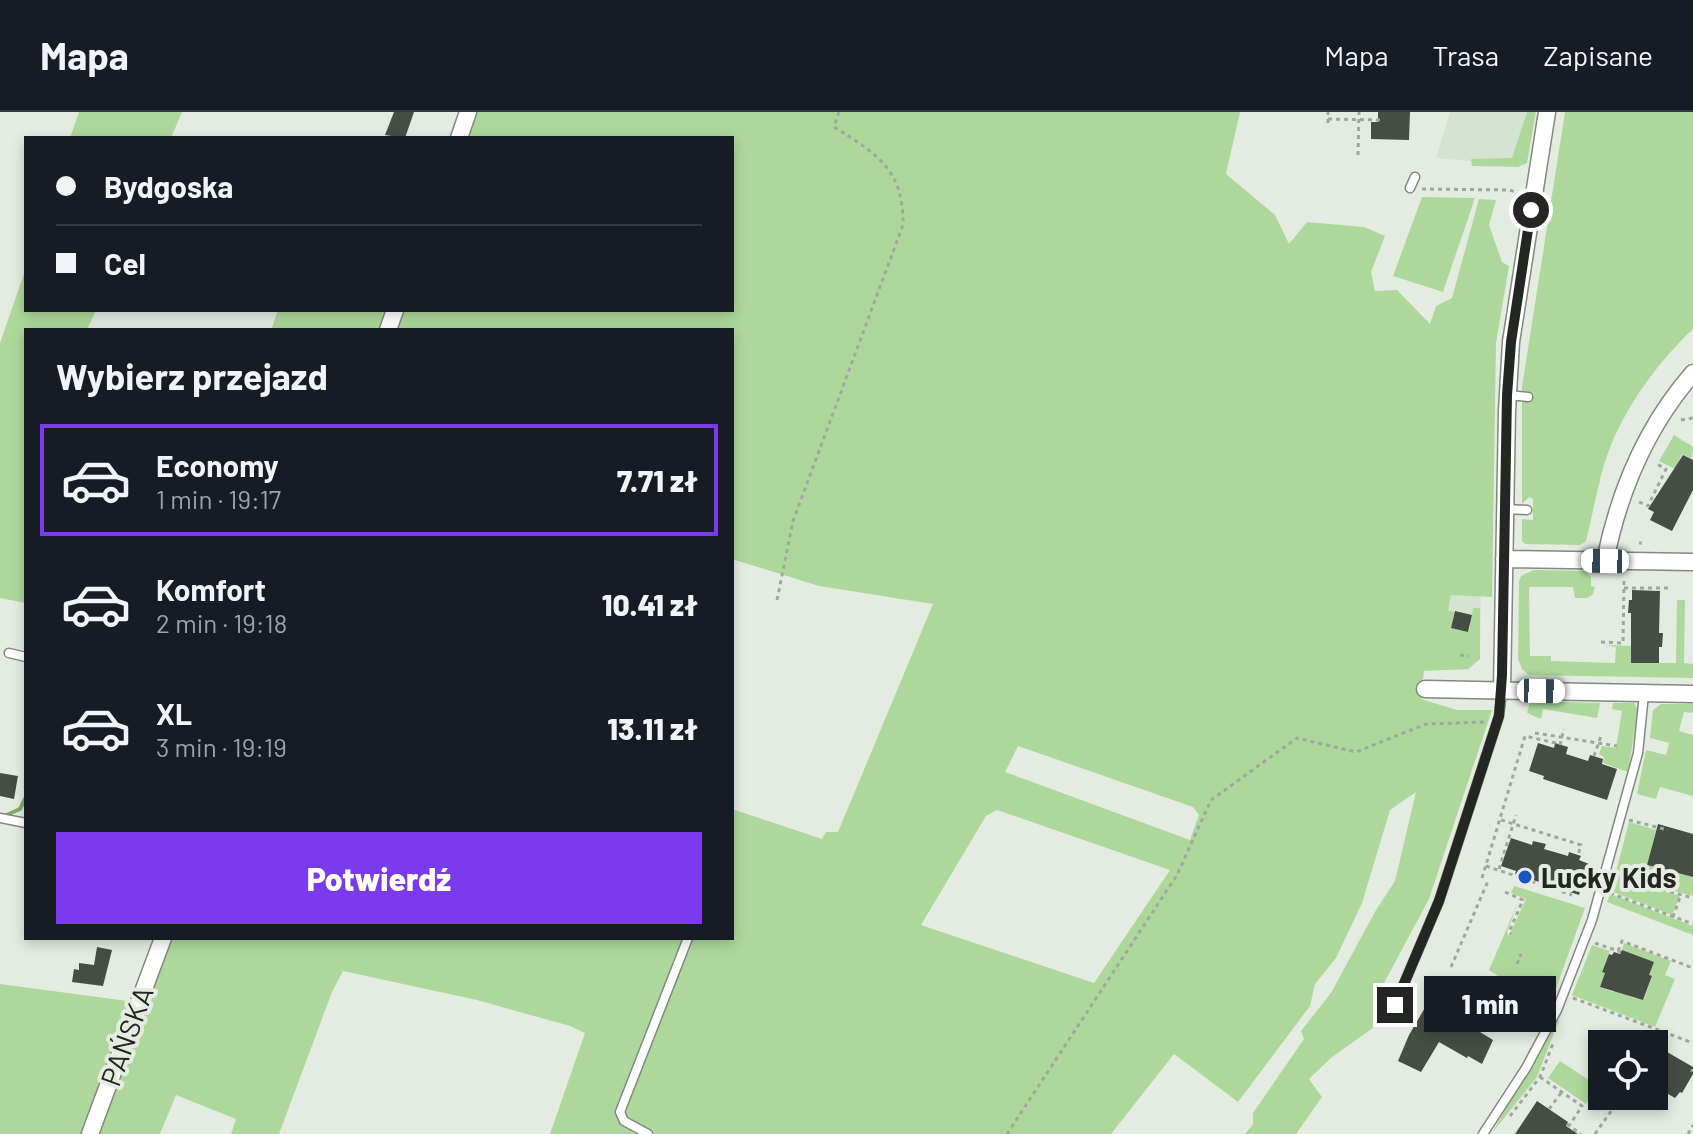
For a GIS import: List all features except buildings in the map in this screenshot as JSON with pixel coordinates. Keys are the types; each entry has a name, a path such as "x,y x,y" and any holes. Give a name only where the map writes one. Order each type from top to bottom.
{"street":[{"path":"460,136 468,112"},
{"path":"1502,690 1507,395 1511,342 1547,112"},
{"path":"1605,561 1616,512 1634,464 1659,417 1693,373"},
{"path":"1504,559 1693,562"},
{"path":"1425,689 1693,694"},
{"name":"PAŃSKA","path":"90,1134 162,940"}],"lane":[{"path":"1410,188 1415,177"},
{"path":"1507,395 1528,397"},
{"path":"1505,509 1527,510"},
{"path":"9,653 24,657"},
{"path":"1395,1005 1439,901 1497,722 1502,690"},
{"path":"1483,1134 1526,1068 1557,1010 1592,920 1638,753 1644,693"},
{"path":"0,818 24,823"},
{"path":"648,1134 624,1121 620,1112 687,940"}],"path":[{"path":"777,600 793,521 903,225 901,196 887,165 834,127 839,112"},
{"path":"1328,112 1328,121 1381,120"},
{"path":"1358,155 1359,112"},
{"path":"1410,188 1509,190 1516,192 1522,201"},
{"path":"1681,420 1693,418"},
{"path":"1639,502 1650,504 1667,472 1655,463"},
{"path":"1601,642 1623,643 1624,579"},
{"path":"1624,588 1669,588"},
{"path":"1623,637 1631,637"},
{"path":"1460,655 1469,656"},
{"path":"1007,1134 1177,875 1211,800 1297,738 1356,752 1426,724 1497,722"},
{"path":"1482,878 1525,736 1560,744 1564,729"},
{"path":"1535,733 1617,746"},
{"path":"1594,756 1601,736"},
{"path":"1498,870 1516,815"},
{"path":"1501,820 1581,845 1578,855"},
{"path":"1635,821 1668,830"},
{"path":"1542,843 1545,834"},
{"path":"1486,866 1572,895"},
{"path":"1613,876 1693,898"},
{"path":"1451,967 1488,881"},
{"path":"1505,892 1523,900 1511,934"},
{"path":"1609,892 1693,924"},
{"path":"1673,917 1681,894"},
{"path":"1593,942 1619,952 1622,941 1693,968"},
{"path":"1517,964 1521,954"},
{"path":"1570,997 1693,1043"},
{"path":"1501,1125 1540,1077 1555,1037"},
{"path":"1540,1077 1582,1106 1568,1125 1581,1134"},
{"path":"1549,1109 1561,1092"},
{"path":"1595,1134 1612,1110"},
{"path":"1688,1134 1693,1125"}],"shaded area":[{"path":"1450,112 1531,112 1520,160 1478,162 1436,158"},
{"path":"1449,590 1481,590 1480,659 1468,670 1432,670"}],"green space":[{"path":"79,112 182,112 172,136 71,136"},
{"path":"475,112 1240,112 1226,174 1275,215 1289,244 1307,222 1364,227 1385,236 1371,272 1375,291 1397,290 1430,324 1436,306 1452,298 1479,199 1496,200 1489,225 1502,262 1509,266 1496,343 1492,597 1451,595 1448,610 1454,612 1451,628 1469,632 1473,608 1480,608 1480,659 1468,669 1424,671 1421,699 1457,710 1492,710 1429,899 1376,998 1373,1028 1332,1057 1309,1079 1322,1097 1296,1134 1245,1134 1253,1124 1253,1113 1304,1039 1301,1031 1331,993 1395,881 1416,792 1390,810 1362,903 1336,958 1315,984 1310,1006 1238,1102 1174,1054 1111,1134 550,1134 585,1033 477,1000 343,971 332,992 279,1134 231,1134 236,1119 176,1095 160,1134 98,1134 169,940 734,940 734,810 822,839 826,832 838,832 933,604 819,586 734,560 734,328 398,328 403,312 734,312 734,136 467,136","holes":["1018,746 1193,807 1199,815 1190,840 1005,772","997,810 1170,870 1094,983 921,925 986,816"]},
{"path":"1527,112 1536,112 1527,163 1518,167 1472,166 1471,159 1512,158"},
{"path":"1565,112 1693,112 1693,329 1646,383 1618,429 1603,468 1586,541 1580,545 1525,544 1522,541 1522,519 1533,520 1533,499 1529,497 1522,504 1522,387"},
{"path":"1422,197 1475,198 1443,292 1393,276"},
{"path":"24,274 24,312 95,312 88,328 24,328 24,603 0,598 0,343"},
{"path":"277,312 385,312 380,328 272,328"},
{"path":"1674,435 1693,447 1692,459 1682,454 1675,469 1659,461"},
{"path":"1534,570 1586,571 1591,577 1591,586 1595,587 1593,594 1587,598 1575,598 1573,587 1529,587 1530,656 1551,656 1551,661 1615,663 1616,647 1606,645 1634,646 1632,663 1676,663 1677,600 1685,600 1684,663 1693,664 1693,678 1529,675 1518,659 1519,581 1521,576"},
{"path":"1530,701 1600,703 1597,718 1543,709 1541,719 1527,713"},
{"path":"1613,703 1634,703 1638,710 1628,772 1603,763 1604,757 1599,754 1602,746 1616,748 1622,711 1612,709"},
{"path":"1661,704 1693,704 1693,713 1684,712 1679,731 1693,735 1693,796 1660,787 1656,799 1637,794 1646,750 1666,755 1669,743 1650,738 1653,710"},
{"path":"1629,822 1656,830 1647,865 1693,877 1693,896 1615,875"},
{"path":"1614,878 1680,896 1672,915 1611,891"},
{"path":"1514,886 1585,908 1554,994 1535,1031 1507,1014 1521,991 1489,970 1519,900 1507,932 1509,936 1526,899 1511,893"},
{"path":"1610,894 1693,926 1693,935 1607,902"},
{"path":"1624,943 1671,961 1665,975 1675,979 1655,1027 1572,995 1592,945 1610,951 1600,987 1644,999 1652,977 1649,975 1653,962 1622,950"},
{"path":"0,984 135,1002 83,1134 0,1134"},
{"path":"1559,1020 1537,1077 1492,1133 1555,1023"},
{"path":"1560,1061 1588,1079 1588,1101 1586,1104 1548,1078"}],"waterway":[{"path":"2,817 20,809 24,801"}],"place":[{"name":"Lucky Kids","path":"1525,877"}],"route":[{"path":"1395,1005 1439,901 1499,716 1507,395 1511,342 1531,210"}]}
